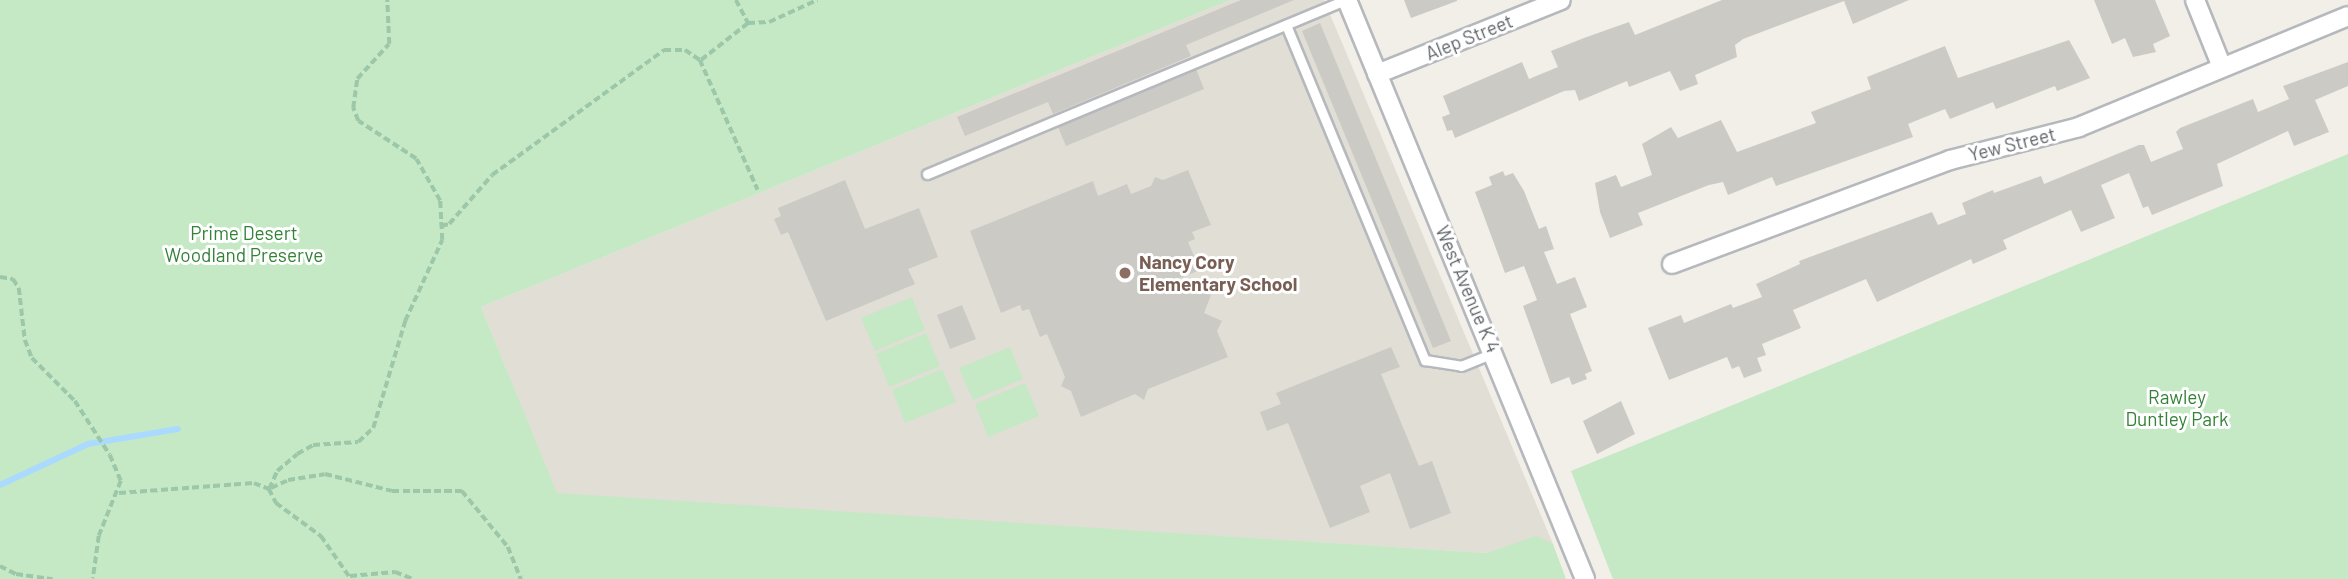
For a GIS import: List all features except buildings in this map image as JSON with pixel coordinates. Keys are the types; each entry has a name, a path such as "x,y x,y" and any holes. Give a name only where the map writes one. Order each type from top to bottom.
{"street":[{"name":"West Avenue K 4","path":"1346,0 1495,353 1585,579"},
{"name":"Alep Street","path":"1377,74 1562,0"},
{"path":"2195,0 2222,67"},
{"name":"Yew Street","path":"1672,264 1950,160 2079,127 2348,16"}],"lane":[{"path":"928,174 1346,0"},
{"path":"1286,25 1425,360 1461,366 1495,353"}],"path":[{"path":"387,0 389,44 357,79 352,93 358,121 416,159 440,201 442,240 397,342 373,428 358,442 313,445 276,471 269,489 275,503 321,536 351,577 395,572 413,579"},
{"path":"736,0 748,23"},
{"path":"700,60 748,23 768,22 817,0"},
{"path":"441,226 449,224 492,175 589,100 633,76 655,53 685,50 700,60 758,190"},
{"path":"0,277 13,279 19,288 25,340 32,358 75,401 110,455 121,481 120,493 110,506 99,536 93,579"},
{"path":"120,493 206,489 242,481 269,489 288,480 325,474 392,491 462,491 508,547 521,578"},
{"path":"0,566 16,574 53,579"}],"shaded area":[{"path":"1230,0 1324,0 1553,544 1536,537 1486,553 557,494 481,307"}],"green space":[{"name":"Prime Desert Woodland Preserve","path":"0,0 1230,0 481,307 557,493 1486,553 1536,536 1553,544 1566,579 0,579"},
{"name":"Rawley Duntley Park","path":"2348,154 2348,579 1613,579 1571,471"},
{"path":"912,297 925,330 875,351 861,318"},
{"path":"926,333 940,366 889,387 876,354"},
{"path":"1010,347 1023,379 973,400 959,368"},
{"path":"942,369 956,402 905,423 892,390"},
{"path":"1025,383 1039,416 988,437 975,404"}],"waterway":[{"path":"0,485 88,444 178,429"}],"place":[{"name":"Nancy Cory Elementary School","path":"1125,273"}]}
